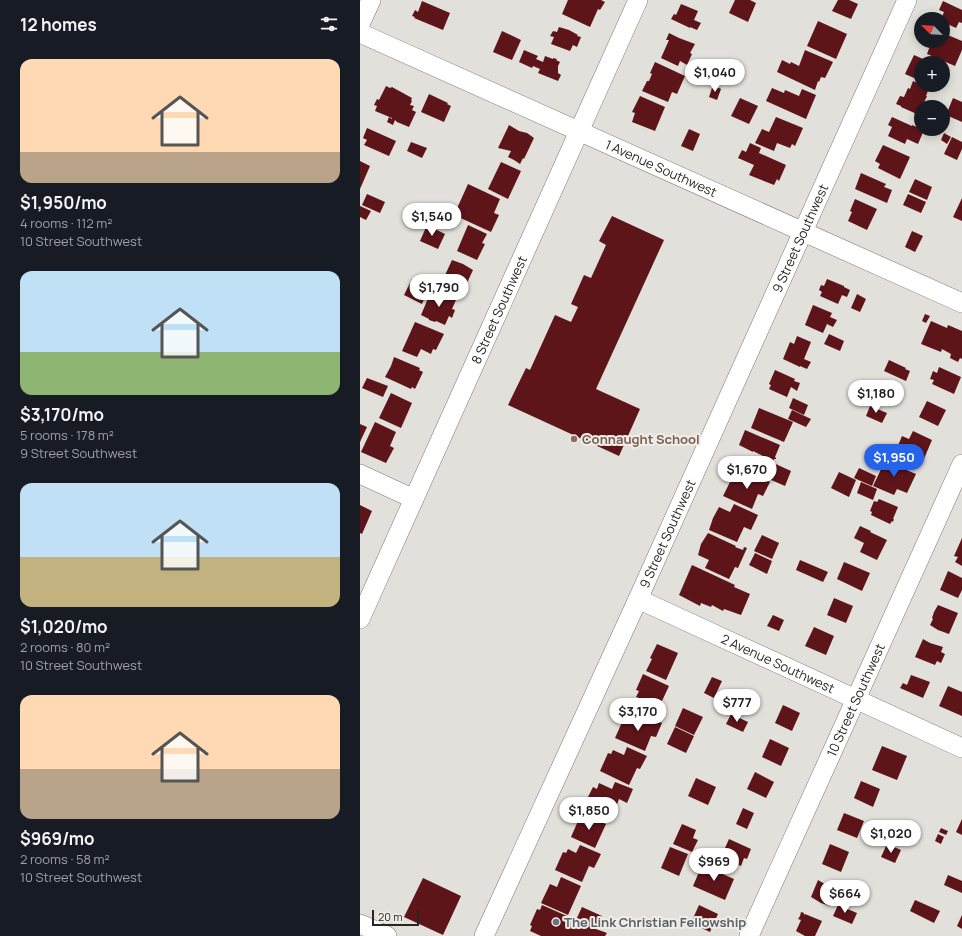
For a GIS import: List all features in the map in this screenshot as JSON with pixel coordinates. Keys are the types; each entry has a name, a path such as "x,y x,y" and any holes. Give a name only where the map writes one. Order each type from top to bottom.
{"street":[{"path":"360,24 371,0"},
{"name":"8 Street Southwest","path":"360,619 638,0"},
{"name":"9 Street Southwest","path":"484,936 638,599 907,0"},
{"name":"1 Avenue Southwest","path":"360,33 962,303"},
{"name":"10 Street Southwest","path":"749,936 962,464"},
{"path":"360,474 414,499"},
{"name":"2 Avenue Southwest","path":"638,599 962,748"},
{"path":"360,924 387,936"}],"building":[{"path":"568,0 601,0 605,2 600,10 598,9 590,27 562,14"},
{"path":"735,0 750,0 756,3 748,22 729,13"},
{"path":"838,0 849,0 858,4 851,19 832,11"},
{"path":"422,1 450,13 443,30 412,16 415,10 418,12"},
{"path":"943,1 962,10 962,23 959,22 956,28 950,25 950,12 939,10"},
{"path":"681,4 698,11 694,20 701,23 697,30 671,19 674,14 676,15"},
{"path":"818,21 847,34 836,59 807,46"},
{"path":"559,27 569,30 581,37 577,47 573,45 570,51 551,44 554,37 550,36 553,31 557,32"},
{"path":"502,31 521,40 512,60 493,52"},
{"path":"669,33 695,44 690,53 692,54 687,65 680,61 678,66 661,58 669,40 666,40"},
{"path":"950,36 962,41 962,50 955,66 950,64 950,56 932,56 927,54 929,48 950,48"},
{"path":"524,50 538,56 536,59 543,62 545,56 557,59 556,60 560,62 558,66 558,73 561,75 558,81 538,73 540,69 533,66 532,68 519,62"},
{"path":"805,50 833,62 825,78 821,77 819,82 818,81 815,90 777,72 782,60 799,66"},
{"path":"914,55 916,56 914,56 914,78 905,74"},
{"path":"655,62 685,76 677,94 672,92 668,102 642,91 647,81 649,81 652,74 650,73"},
{"path":"913,81 914,92 928,92 925,100 914,100 914,113 896,104 900,96 904,97 908,88 910,89"},
{"path":"713,85 721,89 717,100 709,97"},
{"path":"386,86 390,88 392,87 412,98 410,105 414,106 412,110 416,112 409,127 395,120 393,125 387,122 389,117 392,118 375,111 377,106 374,105 377,99 379,100"},
{"path":"772,88 784,93 785,90 799,96 802,89 816,95 806,119 766,101"},
{"path":"429,94 451,106 444,122 421,112"},
{"path":"640,96 665,107 655,131 632,122 635,113 632,112"},
{"path":"740,98 758,106 749,124 731,116"},
{"path":"953,98 962,102 962,122 950,117 950,105"},
{"path":"776,117 803,128 795,146 792,144 790,148 777,143 774,151 755,143 762,129 769,132"},
{"path":"892,117 914,126 914,136 921,136 918,144 907,139 905,144 888,136 892,127 888,125"},
{"path":"509,125 519,131 527,133 534,138 520,164 508,157 511,151 498,148"},
{"path":"367,128 396,141 389,156 364,145 367,140 363,138"},
{"path":"689,129 700,134 693,151 681,146"},
{"path":"943,136 951,137 947,144 941,140"},
{"path":"952,137 962,142 962,149 957,160 944,154"},
{"path":"411,142 427,148 422,158 407,151"},
{"path":"750,143 761,148 759,153 786,165 779,181 777,179 774,185 749,175 754,165 738,158 742,150 746,152"},
{"path":"883,145 910,157 900,179 878,168 880,164 875,161"},
{"path":"360,161 370,166 360,189"},
{"path":"501,162 521,171 508,199 488,189"},
{"path":"861,173 886,184 884,187 892,190 887,203 855,189"},
{"path":"915,179 932,187 927,200 909,192"},
{"path":"468,184 500,199 494,213 499,215 491,232 454,215"},
{"path":"367,194 385,202 380,213 362,205"},
{"path":"908,194 926,202 921,213 903,205"},
{"path":"962,198 962,221 953,217"},
{"path":"855,199 877,209 867,230 848,221"},
{"path":"360,206 371,211 366,220 360,217"},
{"path":"612,216 664,240 596,389 640,409 619,456 508,405 526,368 530,370 555,315 571,322 578,307 571,304 584,275 591,278 606,245 599,241"},
{"path":"427,225 445,234 438,249 420,241"},
{"path":"468,225 487,234 482,243 485,244 477,260 457,251"},
{"path":"912,231 923,236 915,252 905,247"},
{"path":"452,260 473,270 461,296 440,286"},
{"path":"412,279 429,287 422,304 404,295"},
{"path":"827,279 850,290 847,297 842,295 838,304 820,296 822,292 819,290 821,285 824,286"},
{"path":"432,289 456,300 452,309 455,310 452,318 449,316 445,325 429,320 421,315"},
{"path":"857,294 866,299 860,312 851,308"},
{"path":"813,305 832,313 830,317 837,320 833,327 827,324 823,333 805,325"},
{"path":"925,314 930,316 926,323 922,321"},
{"path":"931,321 947,328 948,325 962,331 962,359 960,358 958,362 950,358 951,354 942,349 941,352 921,344"},
{"path":"415,322 444,334 436,350 433,349 431,354 421,349 417,357 402,351"},
{"path":"829,334 844,341 840,351 824,344"},
{"path":"797,336 811,342 804,359 811,362 807,369 783,359 790,342 794,344"},
{"path":"394,357 420,368 419,370 423,372 415,389 412,387 411,389 385,377"},
{"path":"889,360 910,371 906,381 884,371"},
{"path":"939,367 961,377 954,394 932,384 934,380 930,379 933,371 937,373"},
{"path":"775,370 795,379 794,381 800,383 797,391 791,387 787,397 769,389 771,385 769,384"},
{"path":"367,378 388,386 383,397 362,388"},
{"path":"391,393 412,403 401,428 379,418"},
{"path":"793,398 808,405 804,415 789,408"},
{"path":"927,401 946,410 938,426 919,417"},
{"path":"870,406 887,413 882,423 866,416"},
{"path":"759,408 793,422 784,442 751,428"},
{"path":"792,410 811,419 806,427 788,419"},
{"path":"375,422 396,432 390,446 394,448 386,463 361,452"},
{"path":"360,424 367,427 360,442"},
{"path":"745,430 780,445 775,457 776,459 773,461 739,445"},
{"path":"913,431 932,440 923,461 903,453 904,451 897,448 902,436 909,439"},
{"path":"886,459 898,464 897,466 916,474 907,493 897,489 894,495 873,486"},
{"path":"769,461 791,471 785,486 762,476"},
{"path":"859,468 876,476 872,486 854,478"},
{"path":"749,472 770,482 763,496 758,494 752,509 723,496 731,480 734,481 736,476 745,481"},
{"path":"839,472 856,480 849,497 831,488"},
{"path":"861,482 877,489 873,500 857,493"},
{"path":"879,499 898,507 893,522 892,521 890,524 871,515 872,512 870,511 874,501 877,502"},
{"path":"734,504 758,515 751,530 744,527 737,542 709,530 719,507 730,512"},
{"path":"360,505 372,511 362,534 360,533"},
{"path":"860,526 887,540 877,560 860,552 864,543 854,538"},
{"path":"708,533 736,546 735,547 743,550 744,547 747,548 738,568 735,567 729,579 705,568 709,560 698,555 701,544"},
{"path":"762,535 779,543 772,559 754,551"},
{"path":"962,538 962,566 955,562 958,557 954,556"},
{"path":"755,553 772,561 767,574 749,565"},
{"path":"800,560 828,572 823,582 796,570"},
{"path":"844,562 870,573 862,591 837,579"},
{"path":"692,565 735,585 734,587 750,594 741,615 724,609 723,611 712,605 711,607 701,603 700,606 679,595"},
{"path":"948,571 962,578 962,590 958,598 940,590"},
{"path":"834,598 853,606 846,623 827,615"},
{"path":"938,605 958,613 949,634 930,625"},
{"path":"773,615 784,620 779,631 767,626"},
{"path":"814,627 834,636 826,655 805,646"},
{"path":"923,639 943,647 941,652 945,654 941,663 937,661 935,665 915,657"},
{"path":"657,644 678,653 666,680 646,671 652,659 650,658"},
{"path":"643,674 669,686 655,716 638,708 642,699 636,697 639,691 636,690"},
{"path":"911,675 930,682 923,698 900,688 903,683 907,685"},
{"path":"712,677 722,681 714,698 704,693"},
{"path":"948,686 962,692 962,716 939,706"},
{"path":"783,705 800,713 792,731 775,723"},
{"path":"683,708 703,717 694,735 675,726"},
{"path":"642,714 662,723 656,737 651,736 645,751 615,738 623,720 625,721 627,717 639,722"},
{"path":"731,714 748,722 743,732 726,724"},
{"path":"675,727 694,736 686,753 667,744"},
{"path":"770,739 789,748 781,766 762,757"},
{"path":"882,746 907,756 897,780 872,770"},
{"path":"627,747 647,756 640,769 637,768 629,785 600,771 608,753 611,754 613,750 624,755"},
{"path":"755,772 774,782 766,798 747,789"},
{"path":"696,778 716,787 708,805 688,796"},
{"path":"861,781 880,789 873,807 854,798"},
{"path":"615,782 633,789 627,803 619,799 613,816 585,803 593,787 597,789 599,783 612,789"},
{"path":"743,808 754,813 747,829 736,824"},
{"path":"844,813 864,821 857,838 837,830"},
{"path":"583,814 606,824 595,848 571,837"},
{"path":"962,819 962,835 956,832"},
{"path":"682,824 696,830 693,838 698,840 692,852 673,844"},
{"path":"941,828 948,831 946,835 939,832"},
{"path":"938,834 944,837 941,844 935,841"},
{"path":"729,839 751,849 747,859 744,858 741,866 721,857"},
{"path":"830,844 849,852 841,872 822,864"},
{"path":"887,844 901,850 895,863 881,857"},
{"path":"580,845 601,854 594,868 589,866 582,882 555,870 563,852 566,853 568,849 576,853"},
{"path":"670,847 688,854 679,876 661,868"},
{"path":"702,865 734,879 725,900 693,886"},
{"path":"948,875 962,881 962,893 944,885"},
{"path":"561,877 581,886 568,915 541,903 550,884 557,887"},
{"path":"423,878 461,896 443,935 404,917"},
{"path":"818,880 837,889 830,906 811,897"},
{"path":"915,900 940,911 934,923 910,911"},
{"name":"The Link Christian Fellowship","path":"542,905 576,920 582,907 602,916 596,929 607,933 605,936 541,936 530,931 532,926 530,925 537,909 540,910"},
{"path":"699,905 718,914 710,932 691,923"},
{"path":"838,905 857,913 852,924 833,916"},
{"path":"801,912 804,913 804,915 805,914 822,921 815,936 805,936 796,931 801,920 798,919"},
{"path":"962,915 962,929 957,926"}],"place":[{"name":"Connaught School","path":"574,439"},
{"name":"The Link Christian Fellowship","path":"556,922"}]}
